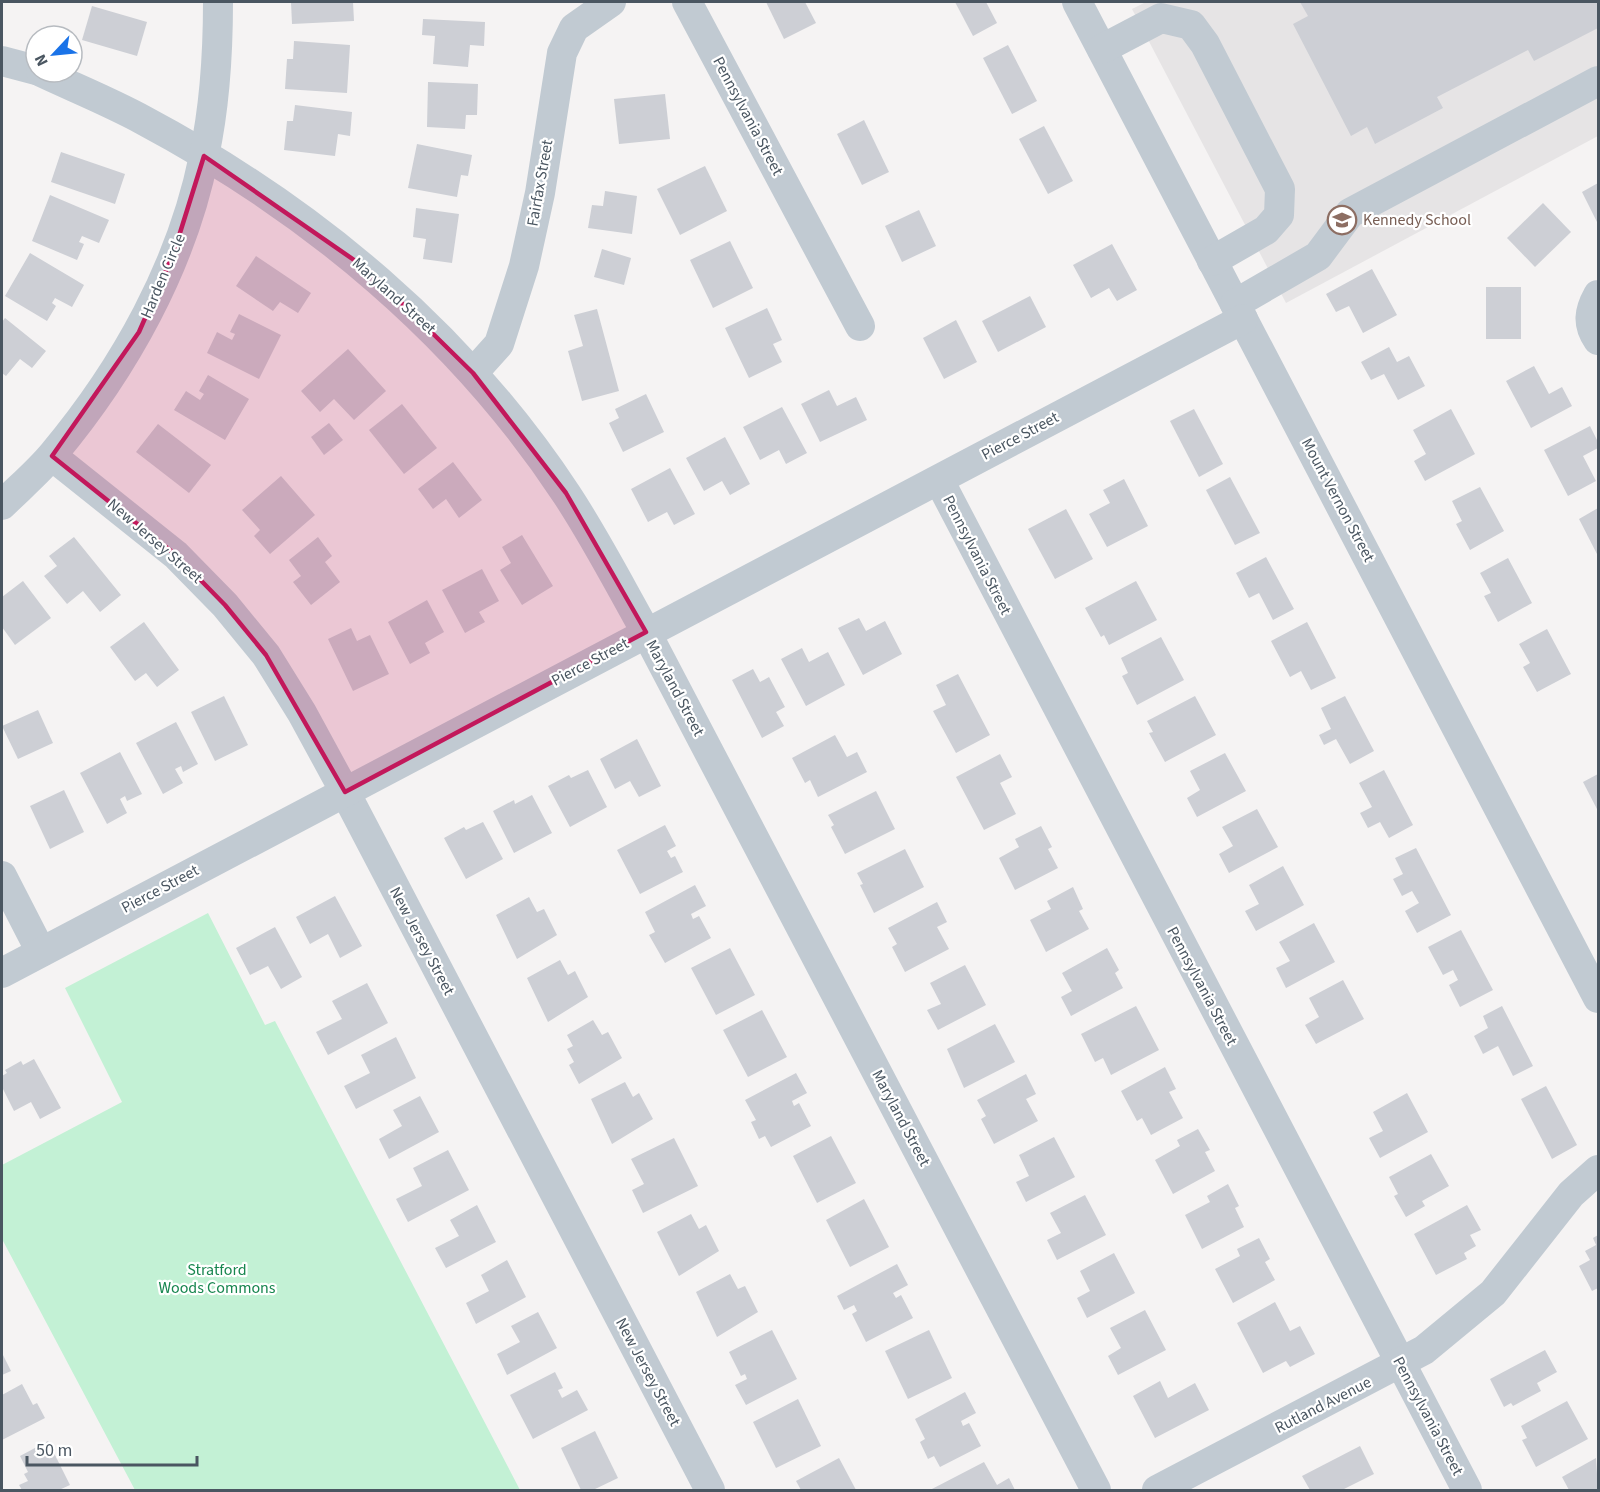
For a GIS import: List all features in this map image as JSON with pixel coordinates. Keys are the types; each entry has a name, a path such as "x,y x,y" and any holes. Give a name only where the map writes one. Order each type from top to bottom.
{"street":[{"name":"Harden Circle","path":"2,505 52,456 96,399 139,332 174,252 194,197 204,156 215,83 218,2"},
{"name":"Fairfax Street","path":"474,373 499,344 524,266 540,194 562,53 574,28 611,2"},
{"name":"Pennsylvania Street","path":"687,2 860,326"},
{"name":"Mount Vernon Street","path":"1077,2 1599,998"},
{"path":"1102,49 1161,18 1191,25 1210,55 1280,189 1279,215 1266,230 1212,261"},
{"path":"2,61 24,67"},
{"name":"Pierce Street","path":"2,973 646,632 939,480 1239,312 1318,256 1350,213 1599,81"},
{"name":"Maryland Street","path":"66,84 143,120 204,156 272,198 367,269 474,373 566,493 589,529 646,632 1096,1491"},
{"path":"1599,295 1592,307 1589,321 1599,340"},
{"name":"New Jersey Street","path":"52,456 176,555 225,605 266,655 302,713 345,792 710,1491"},
{"name":"Pennsylvania Street","path":"939,480 1467,1491"},
{"path":"2,876 41,952"},
{"name":"Rutland Avenue","path":"1157,1491 1401,1364 1448,1333 1493,1293 1571,1194 1599,1170"}],"highlighted area":[{"path":"204,156 367,269 473,373 566,493 646,632 345,792 266,655 225,605 176,555 52,456 139,332 174,252"}],"shaded area":[{"name":"Kennedy School","path":"1146,2 1598,2 1598,136 1286,303 1132,9"}],"green space":[{"name":"Stratford Woods Commons","path":"208,913 265,1025 275,1021 520,1490 135,1490 2,1239 2,1165 122,1102 65,988"}],"building":[{"path":"291,2 353,2 354,21 292,24"},
{"path":"766,2 805,2 816,23 784,39"},
{"path":"955,2 986,2 997,23 973,36"},
{"path":"1300,2 1598,2 1598,28 1534,61 1528,50 1437,97 1443,108 1375,144 1367,127 1351,136 1293,24 1308,16"},
{"path":"92,6 147,22 137,56 84,41"},
{"path":"423,19 485,22 484,46 470,45 468,67 433,64 435,36 422,35"},
{"path":"294,41 350,45 347,93 285,89 287,59 293,59"},
{"path":"1008,45 1037,101 1012,114 983,58"},
{"path":"428,82 478,84 477,115 466,115 465,129 427,127"},
{"path":"665,94 670,139 619,144 614,99"},
{"path":"295,105 352,112 350,136 338,134 335,156 284,150 287,121 293,121"},
{"path":"864,120 889,172 862,185 837,134"},
{"path":"1044,126 1073,181 1048,194 1019,139"},
{"path":"417,144 472,155 468,176 461,175 457,197 408,188"},
{"path":"61,152 125,174 115,204 51,182"},
{"path":"705,166 727,211 680,235 657,189"},
{"path":"1598,183 1598,224 1582,192"},
{"path":"605,191 637,196 632,234 588,228 592,205 603,206"},
{"path":"50,195 109,220 99,243 82,236 79,242 84,244 77,260 32,241"},
{"path":"1543,203 1571,232 1535,267 1507,238"},
{"path":"416,208 459,214 452,263 423,259 426,239 413,237"},
{"path":"919,210 936,246 902,262 885,226"},
{"path":"730,241 753,288 713,308 690,260"},
{"path":"1112,244 1137,290 1117,301 1109,288 1091,298 1073,265"},
{"path":"602,249 631,258 624,285 594,277"},
{"path":"30,253 84,285 72,307 55,298 52,303 56,306 47,321 5,296"},
{"path":"256,256 311,293 298,313 280,302 273,311 236,286"},
{"path":"1372,269 1397,315 1363,333 1349,306 1336,312 1326,294"},
{"path":"1486,287 1521,287 1521,339 1486,339"},
{"path":"1030,296 1046,327 998,352 982,321"},
{"path":"767,308 782,340 773,344 782,362 749,378 725,328"},
{"path":"597,309 619,391 582,401 568,351 583,346 574,315"},
{"path":"239,314 281,335 259,379 207,353 217,332 232,340 235,334 230,332"},
{"path":"5,318 46,351 32,368 20,359 6,376 2,373 2,322"},
{"path":"956,320 977,362 944,379 923,338"},
{"path":"1389,347 1397,362 1409,356 1425,386 1398,400 1384,374 1371,380 1361,362"},
{"path":"348,349 386,391 354,420 334,399 320,412 301,391"},
{"path":"1534,366 1549,394 1562,387 1572,406 1531,428 1506,381"},
{"path":"208,375 249,399 225,440 174,410 186,391 200,400 204,394 199,391"},
{"path":"829,390 837,406 856,397 867,420 820,442 801,404"},
{"path":"646,394 664,432 623,452 609,423 619,418 615,409"},
{"path":"402,404 437,448 404,474 369,430"},
{"path":"782,407 807,453 786,464 779,450 760,460 743,427"},
{"path":"1194,409 1223,464 1199,477 1170,421"},
{"path":"1451,409 1475,454 1425,481 1414,461 1426,454 1413,430"},
{"path":"329,423 343,440 324,455 311,437"},
{"path":"158,424 211,465 189,493 136,452"},
{"path":"1590,426 1598,442 1598,448 1583,456 1596,481 1568,496 1544,450"},
{"path":"725,437 750,484 730,495 722,481 704,491 686,458"},
{"path":"453,462 482,500 459,518 446,499 433,509 418,489"},
{"path":"670,468 695,514 674,525 667,512 648,522 631,489"},
{"path":"281,476 315,515 270,554 254,536 260,530 242,510"},
{"path":"1230,477 1260,533 1235,545 1206,490"},
{"path":"1124,479 1148,526 1107,547 1089,514 1110,503 1103,490"},
{"path":"1480,487 1504,531 1470,550 1456,524 1462,521 1452,501"},
{"path":"1598,508 1598,556 1579,519"},
{"path":"1066,509 1093,559 1055,579 1028,529"},
{"path":"522,535 553,586 522,605 500,570 511,563 502,547"},
{"path":"74,537 121,595 100,612 83,591 67,604 44,576 57,566 49,556"},
{"path":"318,537 332,556 325,562 340,582 311,605 293,582 301,576 289,560"},
{"path":"1266,557 1294,609 1273,620 1259,593 1249,598 1236,573"},
{"path":"1508,558 1532,603 1498,622 1484,596 1491,593 1480,573"},
{"path":"482,569 499,601 479,612 485,622 465,633 442,590"},
{"path":"23,581 51,618 15,645 2,627 2,597"},
{"path":"1136,581 1157,620 1109,645 1104,635 1101,637 1085,608"},
{"path":"427,600 444,632 425,643 430,653 410,664 388,622"},
{"path":"859,618 866,631 885,621 902,654 863,675 838,628"},
{"path":"144,622 179,670 157,687 146,673 135,681 110,647"},
{"path":"1307,622 1336,678 1311,690 1301,671 1290,677 1271,641"},
{"path":"351,628 357,641 370,635 389,674 353,691 328,639"},
{"path":"1547,629 1571,674 1537,692 1523,667 1530,663 1519,644"},
{"path":"1161,637 1184,680 1137,705 1122,676 1128,673 1121,658"},
{"path":"802,648 809,662 828,652 845,685 806,706 781,659"},
{"path":"753,669 760,682 769,677 785,707 776,712 784,726 762,738 732,680"},
{"path":"958,674 990,735 956,753 933,711 946,705 936,685"},
{"path":"224,696 248,745 215,761 191,712"},
{"path":"1195,696 1216,735 1165,762 1149,733 1153,732 1147,721"},
{"path":"1345,696 1374,751 1350,764 1336,739 1324,745 1319,735 1331,729 1321,708"},
{"path":"38,710 53,743 18,759 2,726"},
{"path":"176,722 198,764 183,772 181,766 175,769 183,783 163,794 136,743"},
{"path":"835,735 847,757 857,752 867,772 818,797 810,780 805,783 792,758"},
{"path":"637,739 661,786 639,797 630,781 615,789 600,759"},
{"path":"120,752 142,794 127,801 125,796 120,799 127,813 107,824 80,773"},
{"path":"1225,753 1246,791 1197,817 1187,798 1200,790 1190,771"},
{"path":"1000,754 1012,777 1000,783 1016,814 984,830 956,777"},
{"path":"588,770 607,807 570,827 548,786 569,775 571,778"},
{"path":"1384,770 1413,825 1389,838 1380,822 1368,828 1360,813 1372,807 1359,783"},
{"path":"1598,774 1598,811 1583,782"},
{"path":"64,790 84,832 50,849 30,806"},
{"path":"876,791 895,829 845,854 831,827 834,825 828,815"},
{"path":"532,795 552,833 514,853 493,811 514,800 515,804"},
{"path":"1257,809 1278,847 1229,873 1219,854 1233,846 1222,827"},
{"path":"483,822 503,859 466,879 444,838 464,827 466,830"},
{"path":"665,825 676,846 667,851 671,858 675,856 683,872 640,894 617,850"},
{"path":"1041,826 1052,847 1048,849 1058,868 1015,890 999,858 1019,847 1015,839"},
{"path":"1416,848 1451,915 1417,933 1405,911 1419,903 1412,891 1402,896 1393,879 1403,874 1395,858"},
{"path":"905,849 924,887 874,913 860,885 863,884 857,873"},
{"path":"1283,866 1304,905 1256,931 1245,911 1259,904 1249,885"},
{"path":"695,885 706,906 691,914 693,919 699,916 711,938 665,963 649,935 655,932 645,912"},
{"path":"1073,887 1083,909 1079,911 1089,929 1046,952 1030,920 1051,909 1047,901"},
{"path":"335,896 362,946 340,958 328,934 310,944 296,917"},
{"path":"529,897 537,912 544,909 557,935 517,959 496,915"},
{"path":"937,902 947,922 937,927 949,949 905,972 892,947 897,944 888,928"},
{"path":"1314,923 1335,962 1286,988 1276,968 1290,961 1279,942"},
{"path":"275,927 302,977 281,989 268,966 250,975 236,948"},
{"path":"1461,930 1493,990 1460,1007 1449,985 1458,980 1453,970 1443,975 1428,947"},
{"path":"730,948 755,995 716,1015 691,968"},
{"path":"1107,948 1119,970 1115,973 1123,988 1071,1016 1061,997 1072,991 1062,973"},
{"path":"560,960 568,975 575,971 588,997 548,1022 527,978"},
{"path":"965,965 986,1005 938,1030 927,1010 941,1004 930,983"},
{"path":"1343,980 1364,1019 1316,1044 1305,1025 1319,1017 1309,998"},
{"path":"367,983 388,1023 328,1055 316,1032 342,1019 332,1001"},
{"path":"1136,1006 1159,1050 1111,1075 1103,1058 1095,1062 1081,1034"},
{"path":"1502,1006 1533,1066 1513,1076 1498,1046 1483,1054 1474,1036 1488,1028 1483,1016"},
{"path":"762,1010 787,1057 748,1077 723,1030"},
{"path":"593,1020 602,1035 608,1032 622,1058 579,1084 569,1065 574,1062 567,1049 573,1046 567,1035"},
{"path":"995,1024 1015,1062 964,1088 947,1049"},
{"path":"396,1037 416,1078 356,1109 344,1086 370,1073 361,1055"},
{"path":"34,1059 61,1108 40,1119 31,1102 14,1111 2,1087 2,1076 7,1073 5,1070 21,1061 23,1065"},
{"path":"1165,1067 1176,1089 1169,1092 1183,1118 1151,1135 1142,1118 1137,1121 1121,1091"},
{"path":"796,1073 807,1093 792,1101 794,1106 799,1103 811,1126 771,1147 765,1136 759,1139 751,1122 756,1120 745,1100"},
{"path":"1026,1074 1036,1094 1026,1099 1038,1121 994,1144 981,1119 986,1116 977,1100"},
{"path":"625,1082 633,1097 639,1093 653,1119 612,1144 591,1099"},
{"path":"1546,1086 1577,1145 1552,1159 1521,1099"},
{"path":"1407,1093 1428,1132 1380,1158 1369,1138 1383,1131 1373,1112"},
{"path":"420,1096 439,1132 389,1159 379,1139 402,1126 393,1110"},
{"path":"1198,1129 1210,1150 1205,1152 1215,1171 1173,1194 1155,1160 1180,1146 1177,1140"},
{"path":"831,1136 856,1183 817,1203 793,1156"},
{"path":"1054,1137 1075,1177 1026,1202 1016,1182 1029,1176 1019,1155"},
{"path":"674,1138 698,1186 643,1213 632,1190 644,1184 631,1159"},
{"path":"448,1150 469,1190 408,1222 396,1199 422,1186 413,1168"},
{"path":"1431,1154 1449,1186 1422,1201 1425,1206 1406,1217 1394,1196 1398,1194 1389,1177"},
{"path":"1228,1184 1239,1206 1235,1208 1244,1227 1202,1249 1185,1215 1210,1202 1207,1196"},
{"path":"1085,1195 1106,1235 1057,1260 1047,1240 1061,1233 1050,1213"},
{"path":"864,1199 889,1247 850,1267 826,1220"},
{"path":"477,1205 496,1242 446,1268 435,1248 459,1236 450,1220"},
{"path":"1467,1205 1481,1230 1470,1235 1476,1246 1464,1253 1467,1259 1436,1275 1414,1234"},
{"path":"691,1214 699,1229 706,1225 719,1251 679,1276 657,1232"},
{"path":"1598,1235 1598,1288 1592,1291 1579,1266 1590,1260 1585,1251 1596,1245 1593,1238"},
{"path":"1259,1238 1270,1259 1265,1262 1275,1280 1233,1303 1215,1269 1240,1256 1237,1249"},
{"path":"1114,1253 1135,1293 1087,1318 1077,1298 1090,1291 1080,1271"},
{"path":"507,1260 526,1297 476,1324 466,1303 489,1291 481,1275"},
{"path":"897,1264 908,1285 893,1293 896,1298 901,1295 913,1318 866,1342 852,1314 857,1311 854,1305 844,1310 837,1296"},
{"path":"730,1274 738,1289 745,1286 758,1312 717,1337 696,1292"},
{"path":"1275,1302 1290,1331 1300,1326 1315,1354 1290,1367 1286,1361 1263,1373 1237,1323"},
{"path":"1145,1310 1166,1350 1118,1375 1108,1356 1121,1348 1110,1328"},
{"path":"538,1312 557,1348 507,1375 497,1354 520,1342 511,1326"},
{"path":"772,1330 797,1379 746,1405 735,1385 747,1379 745,1374 741,1376 729,1352"},
{"path":"929,1330 952,1378 908,1399 885,1351"},
{"path":"1545,1350 1557,1372 1537,1383 1541,1391 1513,1406 1511,1403 1504,1407 1490,1379"},
{"path":"2,1353 11,1371 2,1375"},
{"path":"555,1372 563,1388 558,1390 562,1398 577,1390 588,1410 533,1439 510,1395"},
{"path":"1160,1381 1168,1398 1195,1383 1209,1410 1155,1438 1133,1396"},
{"path":"22,1384 33,1405 37,1403 45,1418 2,1440 2,1395"},
{"path":"965,1392 976,1413 961,1421 963,1426 969,1423 981,1446 940,1467 934,1456 928,1459 920,1442 925,1439 915,1419"},
{"path":"798,1399 821,1446 776,1468 753,1422"},
{"path":"1567,1401 1588,1439 1536,1467 1522,1440 1527,1438 1521,1426"},
{"path":"595,1431 618,1478 593,1490 581,1490 561,1448"},
{"path":"48,1441 70,1485 59,1490 22,1490 19,1485 28,1481 24,1474 28,1472 20,1456"},
{"path":"1360,1446 1374,1474 1342,1490 1310,1490 1302,1476"},
{"path":"839,1458 856,1490 801,1490 796,1481"},
{"path":"1596,1458 1598,1490 1569,1490 1562,1477"},
{"path":"984,1462 997,1485 1009,1478 1015,1490 930,1490"}],"place":[{"name":"Kennedy School","path":"1342,220"}]}
